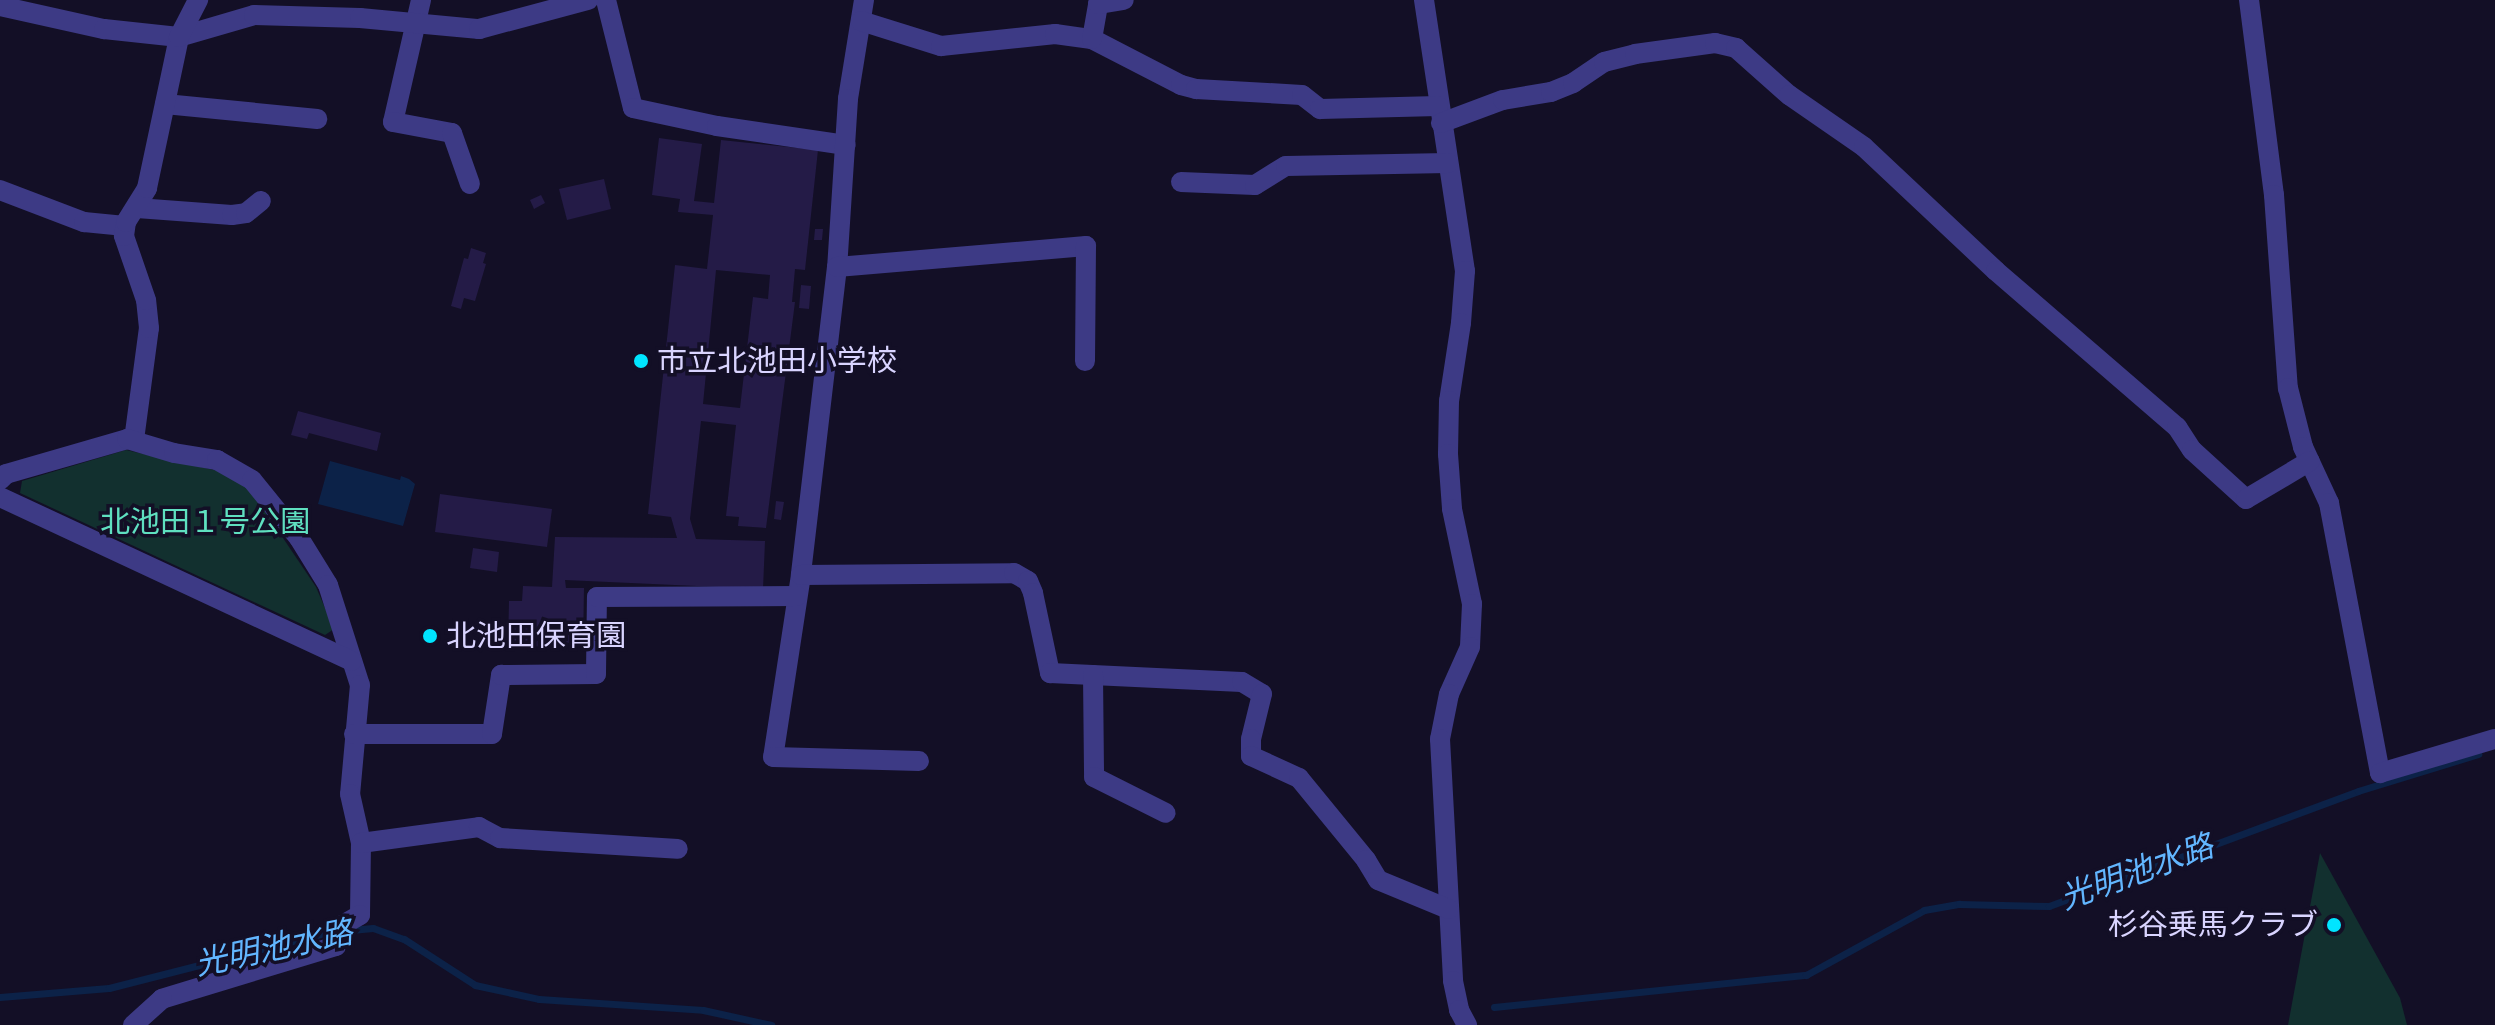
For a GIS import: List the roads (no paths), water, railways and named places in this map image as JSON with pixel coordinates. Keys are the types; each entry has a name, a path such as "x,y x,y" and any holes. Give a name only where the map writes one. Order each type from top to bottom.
{"street":[{"path":"134,440 149,328 146,300 124,236 147,188 179,37 198,0"},
{"path":"421,0 393,122 452,133 470,184"},
{"path":"0,6 104,29 179,37 254,15 479,29 588,0"},
{"path":"606,0 633,108 717,126 846,145"},
{"path":"864,0 848,99 837,267 801,575 773,757 919,761"},
{"path":"1092,39 1098,4 1124,0"},
{"path":"1424,0 1465,271 1449,401 1448,454 1452,509 1472,604 1470,647 1449,694 1440,739 1453,981 1459,1010 1467,1025"},
{"path":"2249,0 2274,195 2288,388 2303,447 2333,518 2380,773 2495,739"},
{"path":"861,21 941,46 1055,34 1092,39 1196,89 1302,95 1320,109 1440,115 1551,92 1573,83 1604,62 1635,54 1715,43 1736,48 1789,95 1876,157 1996,271 2167,418 2192,450 2246,499 2310,461"},
{"path":"165,104 317,119"},
{"path":"1181,182 1255,185 1286,166 1448,163"},
{"path":"0,190 84,222 131,217 232,215 246,213 261,201"},
{"path":"837,267 1086,246 1085,361"},
{"path":"0,480 6,474 134,440 174,453 217,460 252,480 299,538 328,585 360,685 350,794 361,843 360,915 343,925 336,946 162,999 133,1025"},
{"path":"0,497 352,661"},
{"path":"801,575 1014,573 1028,581 1033,593 1050,673 1242,682 1262,694 1251,756 1299,778 1366,860 1378,880 1448,909"},
{"path":"354,734 492,734 501,675 596,674 597,597 797,596"},
{"path":"1093,675 1094,777 1166,813"},
{"path":"361,843 479,827 500,838 678,849"}],"water":[{"path":"330,461 400,480 401,476 415,484 403,526 318,504"}],"waterway":[{"name":"光明池水路","path":"1494,1007 1806,975 1924,910 1959,904 2049,906 2358,791 2478,754"},
{"name":"光明池水路","path":"0,997 109,988 329,932 373,928 404,939 475,985 539,999 703,1010 771,1025"}],"place":[{"name":"市立北池田小学校","path":"641,361"},
{"name":"北池田保育園","path":"430,636"},
{"name":"杉谷乗馬クラブ","path":"2334,925"}],"park label":[{"name":"北池田１号公園","path":"205,522"}]}
